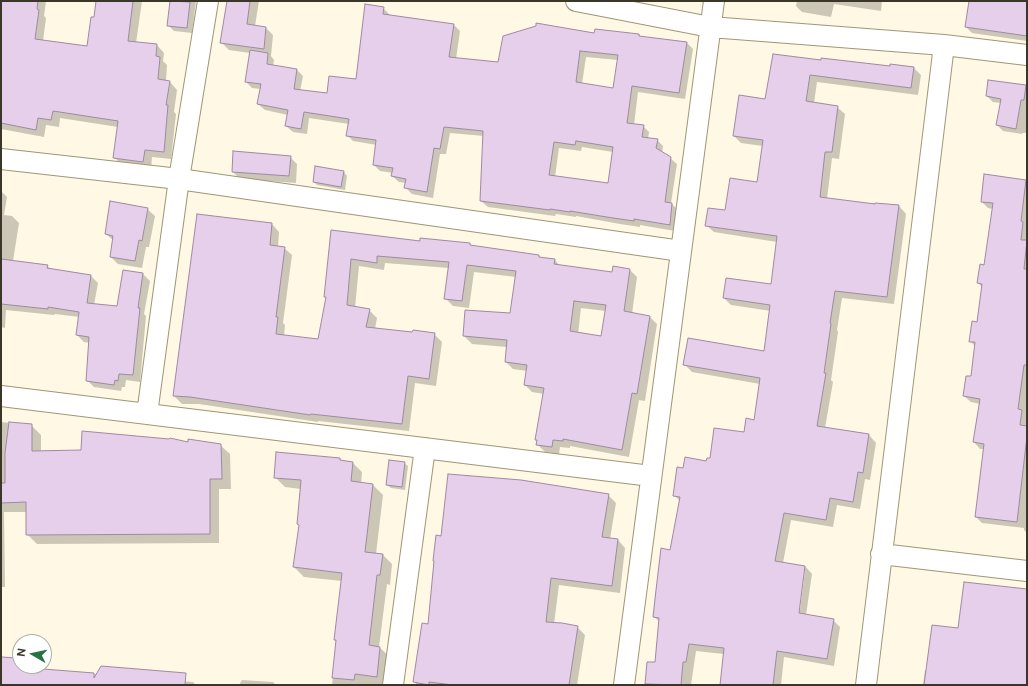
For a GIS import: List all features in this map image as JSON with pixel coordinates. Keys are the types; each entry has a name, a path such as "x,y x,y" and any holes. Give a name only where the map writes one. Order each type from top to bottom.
{"street":[{"path":"147,414 179,179 208,1"},
{"path":"576,1 710,27 944,45 1027,55"},
{"path":"624,685 714,1"},
{"path":"866,685 944,45"},
{"path":"1,159 179,179 681,251"},
{"path":"1,396 651,476"},
{"path":"393,685 425,448"},
{"path":"881,554 1027,571"}],"building":[{"path":"1,1 38,1 37,9 39,10 35,39 87,46 91,17 94,17 96,1 133,1 128,41 157,44 156,56 160,57 158,79 170,81 166,105 168,105 164,152 145,150 143,162 113,158 118,121 53,111 51,120 38,118 36,130 1,123"},
{"path":"170,1 190,2 187,28 167,26"},
{"path":"227,1 250,1 247,24 266,27 264,49 220,43"},
{"path":"969,1 1027,1 1027,36 965,27"},
{"path":"365,4 384,7 383,14 454,24 449,57 498,62 503,36 536,26 536,23 594,33 595,29 639,34 639,36 687,42 679,93 632,86 627,123 644,125 642,137 658,139 656,148 671,157 665,202 672,203 670,225 634,219 634,221 570,211 550,210 480,201 483,131 444,127 440,149 434,148 427,192 404,188 406,179 391,176 393,168 373,165 376,140 346,136 349,119 304,112 301,129 285,126 288,110 257,104 261,84 245,82 250,50 268,53 267,64 297,69 294,89 327,93 329,76 356,79","holes":["580,51 618,55 613,88 576,82","576,141 613,147 608,183 549,175 554,142 575,145"]},
{"path":"773,54 821,60 821,58 890,66 890,64 914,67 911,88 810,75 806,101 838,106 832,152 825,152 820,197 875,204 899,205 887,297 835,291 830,323 824,373 826,373 817,426 869,434 863,473 858,472 853,502 830,498 826,520 784,513 775,561 805,566 799,613 834,619 827,659 777,651 773,685 720,685 724,648 689,644 686,662 683,662 681,685 645,684 647,662 655,662 659,618 653,617 661,548 670,550 680,497 673,496 677,467 683,468 685,457 706,461 707,458 710,458 714,428 744,432 746,418 754,420 760,378 683,365 688,338 764,351 770,305 723,298 726,278 771,284 777,236 705,226 708,208 725,210 730,178 757,182 763,140 733,136 739,95 765,99"},
{"path":"988,80 1026,85 1024,100 1021,100 1016,129 996,125 1001,99 986,96"},
{"path":"233,151 291,156 289,176 232,172"},
{"path":"315,166 344,171 341,187 313,182"},
{"path":"984,174 1026,180 1021,221 1023,222 1021,240 1027,240 1024,269 1027,269 1027,365 1024,365 1018,409 1022,410 1020,425 1027,426 1027,436 1017,522 975,517 984,444 973,442 980,399 963,396 966,376 971,376 975,342 969,342 972,321 977,322 982,284 977,283 980,264 984,265 993,203 981,202"},
{"path":"110,201 148,208 142,241 139,240 135,261 110,257 113,236 105,234"},
{"path":"197,214 272,223 270,245 285,247 276,317 278,317 276,334 318,339 326,297 324,297 331,230 420,241 420,238 470,243 470,245 539,255 539,257 555,259 554,264 612,272 613,266 630,269 624,311 650,316 637,394 632,393 622,450 563,439 563,441 553,440 552,447 536,445 537,440 535,440 544,388 524,385 527,365 505,362 507,340 463,336 465,310 510,313 516,271 467,265 462,301 444,299 449,262 377,256 377,263 351,259 347,305 370,309 366,327 435,333 429,379 408,376 402,424 310,415 190,397 173,396","holes":["574,301 606,305 601,336 570,331"]},
{"path":"1,259 48,265 47,268 91,275 87,303 117,306 123,270 143,273 138,308 140,308 133,375 119,374 118,381 115,380 114,385 86,381 89,337 76,335 79,312 48,307 48,309 1,304"},
{"path":"9,422 32,424 32,451 81,450 82,431 170,438 188,442 188,439 221,444 222,479 210,479 210,534 26,535 26,502 1,503 1,483 5,483 5,453"},
{"path":"276,452 340,458 340,460 353,462 351,481 373,484 365,552 383,554 380,575 377,575 369,645 380,647 377,677 355,674 354,680 332,678 336,640 334,640 342,573 293,567 299,525 297,524 301,480 274,478"},
{"path":"389,460 405,462 402,487 386,485"},
{"path":"448,474 521,480 609,494 602,537 618,539 612,586 551,578 546,622 578,626 569,685 453,685 429,682 429,685 413,682 422,623 428,624 436,535 441,536"},
{"path":"964,582 1027,589 1027,685 924,685 932,625 958,628"},
{"path":"1,657 12,658 12,674 52,674 52,670 94,673 94,678 101,666 186,673 185,685 1,685"}]}
